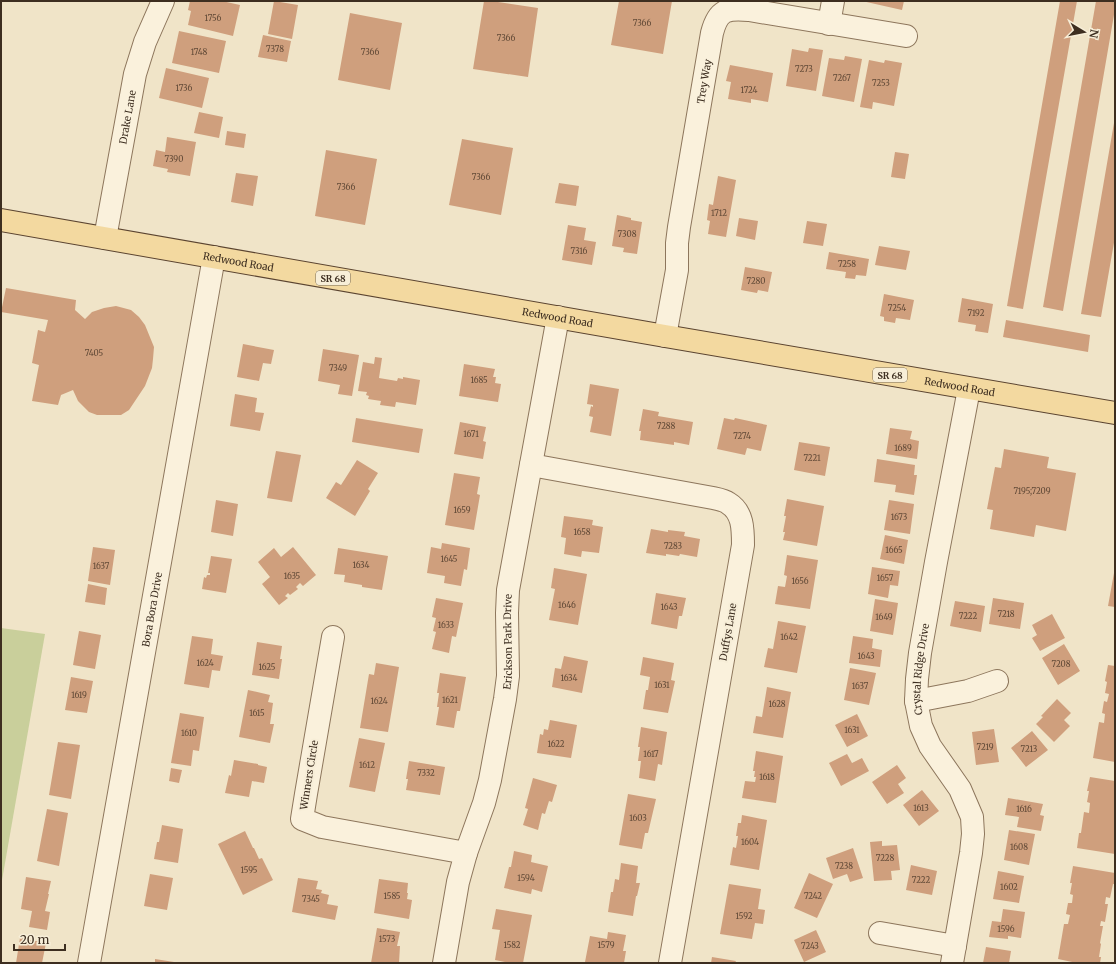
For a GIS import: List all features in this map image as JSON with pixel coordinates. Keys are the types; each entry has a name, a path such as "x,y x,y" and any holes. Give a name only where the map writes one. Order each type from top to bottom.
{"main road":[{"name":"Redwood Road","path":"1,220 1115,413"}],"street":[{"name":"Drake Lane","path":"105,238 134,74 143,47 163,1"},
{"path":"829,24 833,1"},
{"name":"Trey Way","path":"665,336 677,270 677,243 679,227 712,33 716,20 720,15 725,11 741,9 906,36"},
{"name":"Bora Bora Drive","path":"89,963 214,257"},
{"name":"Erickson Park Drive","path":"444,963 458,882 490,780 505,699 508,676 508,590 558,317"},
{"name":"Crystal Ridge Drive","path":"953,954 971,853 973,834 972,818 960,789 930,746 921,726 916,701 920,654 969,388"},
{"name":"Duffys Lane","path":"531,466 713,498 728,502 738,512 743,529 743,545 670,963"},
{"name":"Winners Circle","path":"333,637 302,819 322,827 466,853"},
{"path":"916,701 968,691 997,681"},
{"path":"880,933 953,954"}],"green space":[{"path":"1,628 45,634 1,886"}],"building":[{"path":"190,1 222,1 240,5 233,36 188,25 191,11 188,10"},
{"path":"274,1 298,5 292,39 268,34"},
{"path":"484,1 538,8 528,77 473,69"},
{"path":"619,1 672,1 663,54 611,45"},
{"path":"862,1 904,1 902,10"},
{"path":"1060,1 1077,1 1023,309 1007,306"},
{"path":"1096,1 1115,1 1115,9 1063,311 1043,307"},
{"path":"350,13 402,23 390,90 338,80"},
{"path":"179,31 226,41 219,73 172,63"},
{"path":"263,35 291,41 287,62 258,57"},
{"path":"809,48 823,50 816,91 786,86 792,49 808,52"},
{"path":"845,56 862,59 854,102 822,96 829,58 844,60"},
{"path":"869,60 884,63 885,60 902,63 894,106 873,102 872,109 860,107"},
{"path":"730,65 773,73 768,102 751,99 751,103 728,99 731,82 726,81"},
{"path":"166,68 209,78 202,108 159,98"},
{"path":"199,112 223,117 219,138 194,133"},
{"path":"1114,123 1115,237 1101,317 1081,314"},
{"path":"227,131 246,134 244,148 225,145"},
{"path":"167,137 196,142 190,176 167,172 168,169 153,166 156,150 165,152"},
{"path":"462,139 513,148 501,215 449,205"},
{"path":"326,150 377,159 365,225 315,216"},
{"path":"895,152 909,154 905,179 891,177"},
{"path":"236,173 258,176 253,206 231,202"},
{"path":"718,176 736,180 726,237 708,234 710,221 707,220 709,204 713,205"},
{"path":"559,183 579,186 576,206 555,203"},
{"path":"617,215 642,222 637,254 623,252 624,248 612,246"},
{"path":"739,218 758,221 755,240 736,236"},
{"path":"807,221 827,224 823,246 803,243"},
{"path":"568,225 586,228 584,240 596,242 592,265 562,260"},
{"path":"879,246 910,251 906,270 875,265"},
{"path":"829,252 869,259 866,276 856,275 855,279 845,278 846,272 826,269"},
{"path":"745,267 772,272 768,292 758,290 757,293 741,290"},
{"path":"6,288 76,300 75,310 85,319 92,312 116,306 131,310 139,317 145,325 154,347 153,359 152,368 145,386 129,410 121,415 97,415 89,412 78,401 73,390 61,395 58,405 32,401 39,365 32,363 38,330 45,332 48,320 1,312"},
{"path":"884,294 914,300 910,320 896,318 895,323 884,321 884,317 880,316"},
{"path":"962,298 993,304 988,333 975,331 976,325 958,322"},
{"path":"1006,320 1090,335 1088,352 1003,337"},
{"path":"243,344 274,350 271,364 263,363 259,381 237,377"},
{"path":"323,349 359,355 352,396 338,394 340,385 318,381"},
{"path":"375,357 382,358 379,378 397,381 398,378 403,379 403,377 420,380 416,405 396,402 395,407 380,405 381,401 368,399 369,396 366,395 367,392 358,391 363,362 374,364"},
{"path":"464,364 495,369 493,377 496,377 495,383 501,384 498,402 459,396"},
{"path":"590,384 619,389 611,436 590,432 593,417 589,416 591,406 593,407 593,405 587,404"},
{"path":"235,394 257,398 255,412 264,413 260,431 230,426"},
{"path":"643,409 659,412 658,416 693,422 689,445 674,442 674,445 640,440 641,431 639,431"},
{"path":"356,418 423,429 419,453 352,442"},
{"path":"724,418 734,420 735,418 767,425 761,451 747,448 745,455 717,449"},
{"path":"460,422 486,427 483,441 486,442 483,459 454,454"},
{"path":"890,428 912,431 910,439 919,441 917,459 886,454"},
{"path":"799,442 830,447 825,476 794,470"},
{"path":"1004,449 1049,457 1047,468 1076,473 1066,531 1036,525 1034,537 990,529 993,510 987,509 995,467 1001,468"},
{"path":"276,451 301,455 292,502 267,498"},
{"path":"877,459 915,465 914,475 917,475 914,495 895,492 896,485 874,482"},
{"path":"357,460 378,473 368,489 370,491 355,516 326,498 336,482 341,485"},
{"path":"454,473 480,477 477,494 480,495 474,530 445,525"},
{"path":"787,499 824,506 817,546 783,540 786,516 784,516"},
{"path":"216,500 238,504 233,536 211,532"},
{"path":"889,500 914,504 910,534 884,530"},
{"path":"564,516 593,520 592,525 603,527 599,553 582,551 581,557 564,554 566,538 561,537"},
{"path":"651,529 668,532 668,530 685,532 684,536 700,539 697,557 680,554 679,556 666,554 666,556 646,553"},
{"path":"885,535 908,540 904,564 880,559"},
{"path":"442,543 470,548 467,570 464,569 461,586 444,583 445,576 427,573 431,547 441,549"},
{"path":"93,547 115,550 110,585 88,581"},
{"path":"293,547 316,575 303,586 300,583 296,587 298,589 290,595 288,593 285,596 288,598 279,605 262,584 270,577 258,562 274,548 281,557"},
{"path":"338,548 388,556 382,590 344,582 345,575 334,574"},
{"path":"787,555 818,560 810,609 775,604 778,586 785,587 787,576 784,575"},
{"path":"211,556 232,559 226,593 202,589 204,577 206,578 207,575 210,575 210,573 208,573"},
{"path":"872,567 900,571 898,586 890,585 888,598 868,594"},
{"path":"554,568 587,574 578,625 549,620 555,589 551,588"},
{"path":"1115,573 1115,607 1108,606"},
{"path":"88,584 107,588 105,605 85,602"},
{"path":"656,593 686,598 682,616 679,616 677,629 651,624"},
{"path":"436,598 463,603 456,637 452,636 449,653 432,649 436,632 433,631 436,618 432,617"},
{"path":"993,598 1024,603 1020,629 989,624"},
{"path":"875,599 898,603 893,635 870,631"},
{"path":"955,601 985,606 981,632 950,626"},
{"path":"1052,614 1065,638 1040,651 1032,638 1037,635 1032,625"},
{"path":"778,621 806,626 797,673 764,667 768,648 773,649"},
{"path":"79,631 101,635 95,669 73,665"},
{"path":"192,636 213,639 211,654 223,656 220,671 212,670 209,688 184,684"},
{"path":"853,636 873,639 872,648 882,650 880,667 849,663"},
{"path":"257,642 282,646 279,679 252,675"},
{"path":"1064,644 1080,671 1058,685 1042,658"},
{"path":"564,656 588,661 582,693 552,687 555,668 561,669"},
{"path":"643,657 674,663 671,680 675,681 668,713 643,709 650,677 640,675"},
{"path":"376,663 399,667 388,732 360,728 369,674 374,675"},
{"path":"1108,665 1115,666 1115,762 1093,758 1099,722 1104,723 1105,714 1102,713 1104,701 1107,702 1109,694 1105,693 1107,682 1105,681"},
{"path":"850,668 876,673 869,705 844,700"},
{"path":"440,673 466,677 460,711 457,711 454,728 436,725 439,707 437,707 439,693 437,693"},
{"path":"71,677 93,681 87,713 65,710"},
{"path":"767,687 791,692 783,738 753,733 756,716 762,717"},
{"path":"248,690 270,695 268,702 273,703 270,724 274,724 270,743 239,737"},
{"path":"1057,699 1071,713 1064,720 1070,726 1054,742 1036,724 1043,717 1041,716"},
{"path":"180,713 204,717 199,751 193,750 191,766 171,763"},
{"path":"857,714 868,736 847,747 835,725"},
{"path":"550,720 577,725 571,758 537,753 540,734 543,735 544,729 548,730"},
{"path":"641,727 667,732 662,765 658,764 655,781 639,778 641,761 638,761 640,747 638,747"},
{"path":"994,729 999,762 976,765 972,732"},
{"path":"1032,731 1048,750 1026,767 1011,748"},
{"path":"359,738 385,743 375,792 349,787"},
{"path":"58,742 80,745 71,799 49,795"},
{"path":"756,751 783,756 776,803 742,798 745,781 755,782 755,771 753,771"},
{"path":"847,754 852,763 862,758 869,771 841,786 829,763"},
{"path":"234,760 267,767 264,783 252,781 249,797 225,793 229,775 231,776"},
{"path":"409,761 445,767 440,795 406,790"},
{"path":"897,765 906,778 898,784 904,793 887,804 872,782"},
{"path":"171,768 182,770 179,783 169,781"},
{"path":"1090,777 1115,781 1115,854 1077,848 1084,812 1089,813 1090,803 1087,802 1089,791 1087,791"},
{"path":"533,778 557,785 552,802 549,801 545,814 542,813 538,830 523,825 528,809 525,808"},
{"path":"922,790 939,811 919,826 903,805"},
{"path":"628,794 656,799 648,833 645,833 642,849 619,845"},
{"path":"1008,798 1043,804 1040,815 1044,816 1041,831 1017,827 1019,817 1005,815"},
{"path":"47,809 68,813 59,866 37,861"},
{"path":"742,815 767,820 759,870 730,865 733,847 736,848 738,823 741,823"},
{"path":"162,825 183,829 178,863 154,859"},
{"path":"1009,830 1035,834 1029,865 1004,860"},
{"path":"245,831 259,859 262,858 273,880 243,895 218,844"},
{"path":"882,841 882,846 897,845 900,870 891,871 892,880 874,881 870,842"},
{"path":"853,848 863,878 850,882 847,874 833,879 826,858"},
{"path":"514,851 532,855 531,862 548,866 542,892 532,889 531,894 504,888 509,867 511,867"},
{"path":"621,863 638,866 636,883 640,883 636,896 633,916 608,912 611,892 613,892 615,879 619,880"},
{"path":"911,865 937,871 932,895 906,890"},
{"path":"1073,866 1115,873 1115,884 1113,884 1110,898 1106,897 1105,904 1108,904 1105,922 1101,921 1100,926 1103,926 1100,943 1100,963 1077,963 1058,959 1064,924 1068,924 1070,915 1066,914 1068,903 1072,903 1073,895 1070,894 1072,883 1070,883"},
{"path":"998,871 1024,876 1019,903 993,899"},
{"path":"809,873 833,884 817,918 794,908"},
{"path":"150,874 173,878 167,910 144,906"},
{"path":"26,877 51,881 45,911 50,912 47,930 29,927 32,911 21,909"},
{"path":"298,878 318,881 316,889 322,890 321,893 329,895 327,904 338,906 335,920 292,912"},
{"path":"379,879 408,883 407,899 412,900 409,919 374,913"},
{"path":"729,884 761,889 758,909 765,910 763,924 755,923 752,939 720,934"},
{"path":"496,909 532,915 523,963 510,963 495,960 500,930 492,929"},
{"path":"1003,909 1025,912 1021,938 1008,936 1008,939 989,937 992,921 1001,922"},
{"path":"377,928 400,932 397,946 400,946 399,963 371,963"},
{"path":"816,930 826,952 804,962 794,940"},
{"path":"608,932 626,935 623,951 626,951 624,963 585,962 590,936 607,939"},
{"path":"20,938 46,943 42,963 16,963"},
{"path":"986,947 1011,951 1009,963 983,963"},
{"path":"712,957 736,961 735,963 711,963"},
{"path":"155,959 174,962 174,963 155,963"}]}
